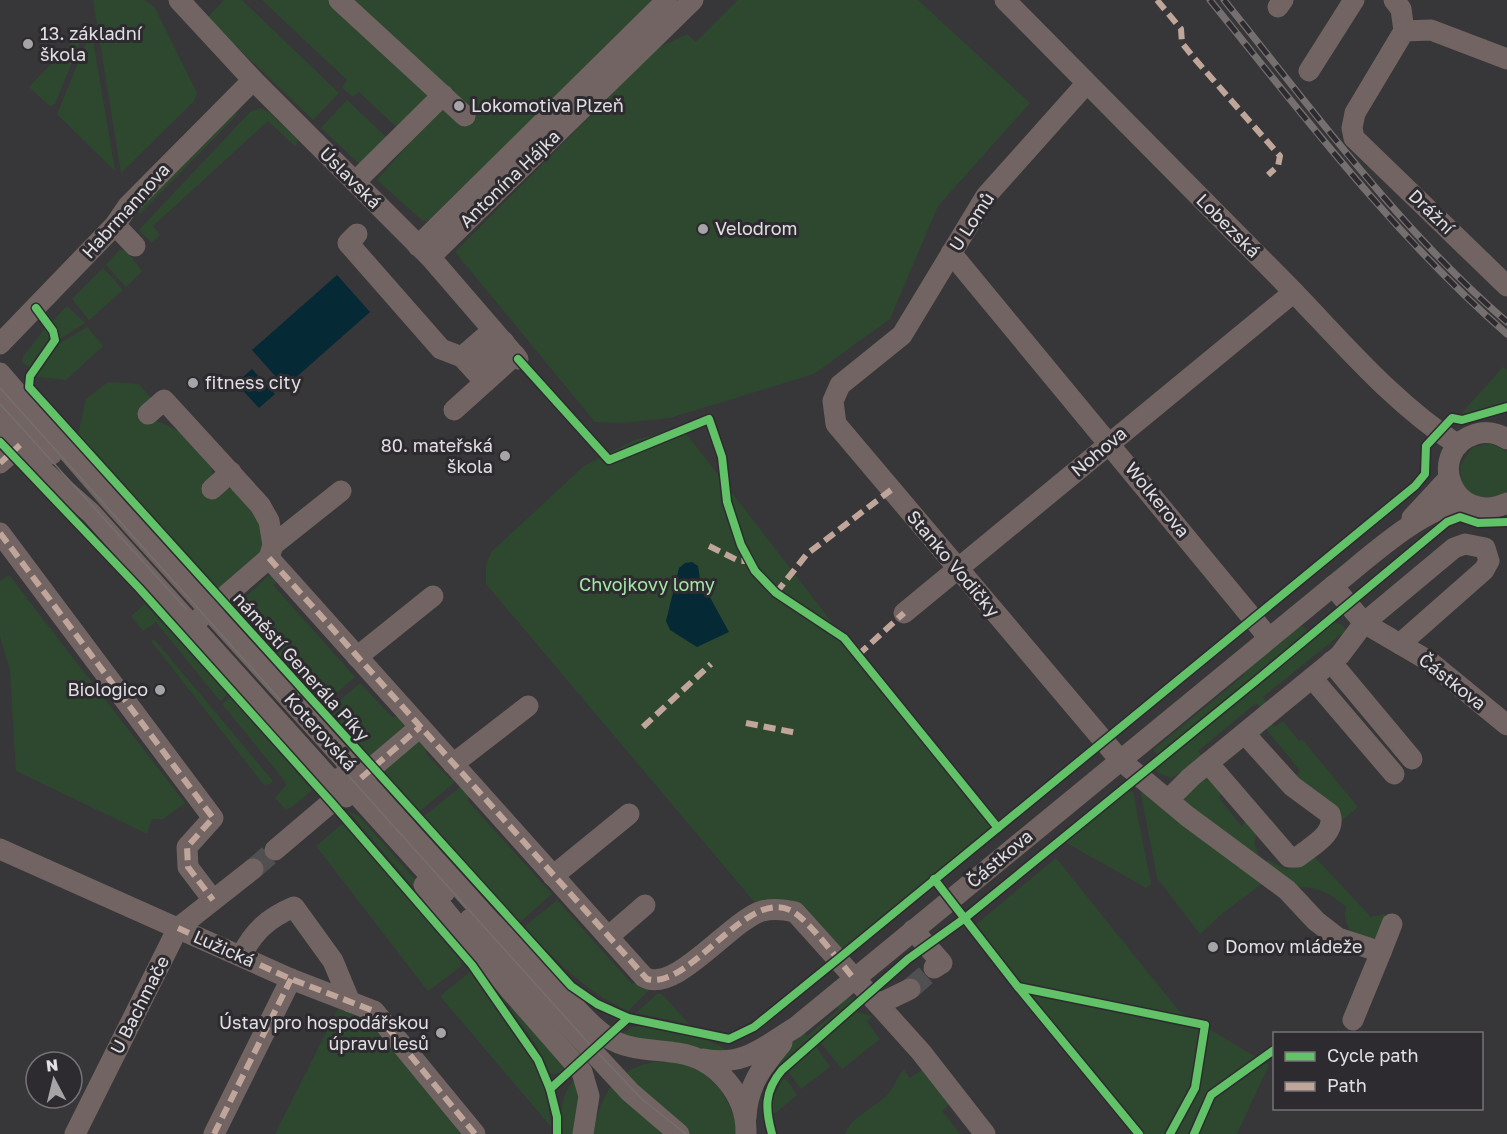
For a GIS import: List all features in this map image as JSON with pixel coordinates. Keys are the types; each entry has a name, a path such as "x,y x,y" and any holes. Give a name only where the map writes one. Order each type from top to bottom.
{"street":[{"name":"Úslavská","path":"179,0 253,80 424,252 508,346"},
{"path":"339,0 465,116"},
{"name":"Lobezská","path":"1005,0 1294,292 1359,362 1423,421 1458,445"},
{"path":"1018,0 1028,24"},
{"path":"1309,71 1354,0"},
{"path":"1394,0 1401,9 1404,31 1431,30 1507,59"},
{"name":"Antonína Hájka","path":"424,252 680,2"},
{"name":"Drážní","path":"1404,31 1355,113 1352,128 1354,138 1507,286"},
{"name":"Habrmannova","path":"0,344 115,225 128,206 253,80"},
{"name":"U Lomů","path":"867,364 902,335 986,196 1086,84"},
{"path":"355,182 443,95"},
{"path":"115,225 135,246"},
{"path":"357,234 348,243 441,349 474,370"},
{"name":"Wolkerova","path":"951,253 1269,638"},
{"name":"Nohova","path":"904,613 1294,292"},
{"path":"474,370 508,346"},
{"path":"454,410 474,370 508,346"},
{"name":"Stanko Vodičky","path":"867,364 840,385 833,401 836,424 1120,760"},
{"name":"Koterovská","path":"0,373 200,618"},
{"name":"Koterovská","path":"0,397 611,1072 644,1106 679,1134"},
{"path":"156,407 231,472 266,514 271,552 357,657 644,977 657,981 675,975 754,915 778,908 795,912 879,1004 985,1134"},
{"name":"Koterovská","path":"0,423 41,469 91,513 200,618"},
{"path":"1507,439 1492,433 1480,433 1468,437 1458,445 1448,466 1452,488 1464,502 1485,509 1507,502"},
{"path":"0,463 20,445"},
{"path":"212,489 231,472"},
{"name":"Částkova","path":"1399,535 1449,478"},
{"name":"náměstí Generála Píky","path":"200,618 341,491"},
{"name":"Částkova","path":"694,1057 716,1062 738,1060 748,1057 796,1027 1334,586 1399,535 1439,509 1464,502"},
{"path":"0,533 213,818 187,847 188,867 213,900"},
{"path":"1168,800 1208,763 1331,662 1350,644 1364,623 1454,548 1464,544 1485,548 1489,561 1484,570 1400,644"},
{"name":"Částkova","path":"1334,586 1364,623 1429,661 1507,726"},
{"path":"357,657 434,596"},
{"path":"1331,662 1412,759"},
{"path":"1312,678 1394,774"},
{"path":"453,764 528,706"},
{"name":"náměstí Generála Píky","path":"351,786 420,728"},
{"path":"1208,763 1289,857 1298,857 1329,832 1332,826 1330,814 1292,786 1245,734"},
{"path":"1120,760 1168,800 1287,890 1316,921 1338,938 1381,952"},
{"path":"275,850 351,786"},
{"name":"Koterovská","path":"351,786 492,923 532,958 593,1026 617,1043 644,1050 694,1057 715,1069 732,1088 746,1130"},
{"name":"Koterovská","path":"351,786 511,991 577,1064 588,1089 584,1134"},
{"path":"553,876 629,814"},
{"name":"Lužická","path":"0,849 291,979 374,1011 475,1134"},
{"name":"U Bachmače","path":"75,1134 178,928 253,870"},
{"path":"608,937 645,905"},
{"path":"241,956 251,935 272,916 294,907 333,961 350,1002"},
{"path":"1353,1020 1392,924"},
{"path":"913,930 942,963 934,968"},
{"path":"214,1134 291,979"},
{"path":"879,1004 910,989"},
{"name":"Částkova","path":"746,1130 748,1100 760,1070 796,1027"},
{"name":"Koterovská","path":"586,1112 597,1088 611,1072 633,1058 665,1052"}],"green space":[{"path":"93,0 145,0 155,8 197,93 194,101 121,173"},
{"path":"224,0 242,0 339,93 313,120 207,18"},
{"name":"Lokomotiva Plzeň","path":"262,0 652,0 432,219 423,221 377,180 411,141 359,92 353,97 342,88 347,80"},
{"name":"Velodrom","path":"738,0 918,0 1030,103 938,206 890,319 814,374 670,418 624,423 595,422 455,252 658,48 687,34 696,42"},
{"path":"77,37 81,40 55,104 50,106 29,87"},
{"path":"88,39 93,40 115,171 57,114"},
{"path":"347,100 386,137 362,166 321,128"},
{"path":"260,108 269,112 297,139 297,144 295,146 268,121 153,226 160,235 152,243 139,230 250,112"},
{"path":"237,109 236,116 140,214 135,209"},
{"path":"119,250 126,250 142,271 126,287 106,265"},
{"path":"103,268 123,290 89,320 72,299"},
{"path":"67,306 85,323 57,341 52,322"},
{"path":"46,327 53,339 32,370 22,362 23,357"},
{"path":"87,327 103,346 66,380 37,377 35,373 55,346"},
{"path":"1503,367 1507,370 1507,405 1463,418 1460,415"},
{"path":"108,382 139,384 152,399 155,420 185,435 201,449 211,468 213,479 222,489 234,489 257,517 265,549 218,589 78,435 86,399"},
{"name":"Chvojkovy lomy","path":"682,428 858,656 998,828 838,959 795,912 762,911 486,584 486,565 491,552 584,466 634,440"},
{"path":"1489,443 1507,451 1507,492 1499,498 1475,497 1462,484 1460,466 1472,448"},
{"path":"276,574 280,578 273,585 355,677 323,705 236,606 267,577"},
{"path":"9,575 185,803 163,819 152,819 147,834 16,771 10,671 0,636 0,581"},
{"path":"145,604 228,694 220,701 156,622 143,631 131,616"},
{"path":"1332,621 1342,625 1350,636 1347,640 1341,634 1263,697 1269,706 1263,711 1256,703 1198,751 1204,759 1171,778 1157,772 1155,767"},
{"path":"1302,625 1308,632 1158,756 1153,750 1244,675 1242,671"},
{"path":"154,639 273,781 270,784 264,785 151,641"},
{"path":"360,683 392,717 405,717 406,728 371,759 328,711"},
{"path":"231,697 312,790 291,808 285,809 275,798 286,785 284,780 222,704"},
{"path":"1283,721 1299,741 1302,739 1358,807 1339,823 1294,781 1300,770 1265,728 1260,739 1259,734 1269,722 1275,727"},
{"path":"414,741 428,741 426,754 450,779 457,775 460,778 419,812 381,770"},
{"path":"1206,777 1224,786 1219,798 1242,827 1248,816 1257,833 1254,843 1262,862 1268,860 1287,870 1311,853 1371,917 1384,914 1391,917 1380,933 1369,940 1357,937 1348,927 1346,907 1340,902 1314,889 1292,888 1185,803 1184,796"},
{"path":"465,783 468,787 468,801 552,894 519,923 423,817"},
{"path":"1140,789 1267,880 1224,912 1200,934 1157,878"},
{"path":"1127,790 1133,792 1151,884 1146,888 1065,842"},
{"path":"348,811 359,816 420,885 512,999 506,1004 462,944"},
{"path":"341,825 346,825 462,960 461,966 430,990 427,990 316,846"},
{"path":"1056,858 1179,1011 1269,1065 1237,1134 1139,1134 973,927"},
{"path":"557,900 632,984 642,981 652,987 628,1011 584,984 560,964 524,927"},
{"path":"470,972 538,1069 545,1089 552,1128 440,996"},
{"path":"657,994 662,994 689,1024 636,1013"},
{"path":"859,998 772,1073 765,1071 803,1032 807,1036 839,1009 836,1005 844,999"},
{"path":"517,1004 570,1063 559,1073 550,1074 536,1045 510,1009"},
{"path":"338,1009 371,1021 369,1025 388,1042 468,1134 275,1134"},
{"path":"857,1012 872,1016 867,1022 880,1039 842,1069 820,1042"},
{"path":"643,1026 703,1038 733,1056 619,1036 632,1027"},
{"path":"815,1045 830,1067 801,1089 787,1070"},
{"path":"668,1061 695,1069 716,1085 730,1107 737,1134 593,1134 601,1104 616,1081 637,1067"},
{"path":"923,1069 952,1102 942,1111 960,1134 845,1134 858,1117 888,1094 904,1070 910,1078"},
{"path":"577,1075 580,1083 575,1134 563,1134 562,1103"},
{"path":"783,1079 786,1079 797,1095 773,1115 773,1098"}],"water":[{"path":"337,275 370,312 285,387 252,350"},
{"path":"252,369 275,394 259,408 236,383"},
{"path":"692,562 698,566 700,579 729,632 697,647 670,630 666,621 679,568 685,563"}],"tunnel":[{"path":"253,869 275,850"},
{"path":"910,989 934,968"}],"tram line":[{"path":"0,388 594,1049 643,1100 686,1134"},
{"path":"0,404 186,609"}],"railway":[{"path":"1210,0 1315,131 1388,216 1426,257 1507,334"},
{"path":"1224,0 1324,126 1393,208 1467,286 1507,322"}],"marked path":[{"path":"1157,0 1181,29 1182,43 1280,156 1278,166 1268,175"},
{"path":"0,463 20,445"},
{"path":"776,593 807,554 891,490"},
{"path":"0,533 213,818 187,847 188,867 213,900"},
{"path":"709,546 739,561 750,561"},
{"path":"269,558 647,979 664,978 682,969 740,923 759,912 778,907 802,918 854,979"},
{"path":"858,655 904,613"},
{"path":"643,727 711,664"},
{"path":"746,723 797,733"},
{"path":"361,778 420,727"},
{"path":"178,928 291,979 374,1011 475,1134"},
{"path":"214,1134 291,979"}],"cycle path":[{"path":"36,308 53,331 55,340 30,376 29,387 571,986 597,1004 628,1018 729,1039 754,1027 1415,486 1425,474 1426,446 1452,418 1462,420 1507,407"},
{"path":"518,359 609,460 709,419 722,457 727,502 741,545 755,571 776,593 844,638 998,828"},
{"path":"0,442 139,588 332,803 472,965 538,1060 550,1089 557,1117 557,1134"},
{"path":"772,1134 767,1108 769,1093 782,1070 908,959 965,918 1447,522 1460,517 1478,523 1507,522"},
{"path":"934,879 1018,987"},
{"path":"1139,1134 1018,987 1205,1025 1195,1088 1170,1134"},
{"path":"550,1089 628,1018"},
{"path":"1194,1134 1211,1095 1273,1051"}],"place":[{"name":"13. základní škola","path":"28,44"},
{"name":"Lokomotiva Plzeň","path":"459,106"},
{"name":"Velodrom","path":"703,229"},
{"name":"fitness city","path":"193,383"},
{"name":"80. mateřská škola","path":"505,456"},
{"name":"Biologico","path":"160,690"},
{"name":"Domov mládeže","path":"1213,947"},
{"name":"Ústav pro hospodářskou úpravu lesů","path":"441,1033"}]}
